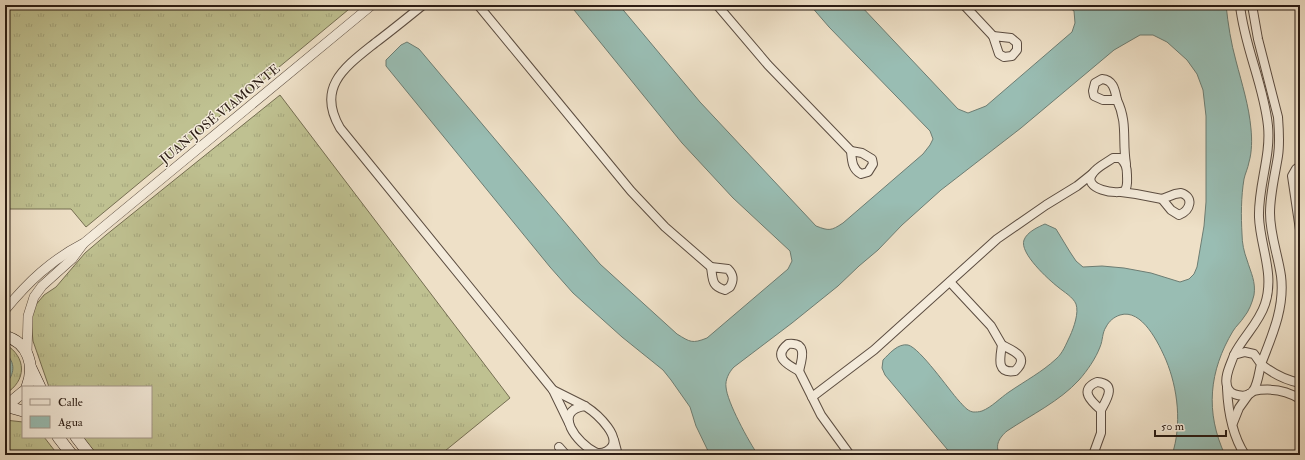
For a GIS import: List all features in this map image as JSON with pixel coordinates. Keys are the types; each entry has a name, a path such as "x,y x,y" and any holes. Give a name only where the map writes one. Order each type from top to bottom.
{"main road":[{"path":"5,336 15,340 27,353 31,367 40,386"},
{"path":"27,386 31,367"},
{"path":"5,405 12,402 22,393"},
{"path":"5,405 22,411"},
{"path":"59,438 72,455"},
{"path":"77,438 90,455"}],"street":[{"name":"JUAN JOSÉ VIAMONTE","path":"27,353 26,332 28,316 34,297 42,286 72,258 84,243 372,5"},
{"path":"423,5 342,71 333,89 332,108 334,118 344,134 553,390 573,431 585,446 598,454 603,453 609,450 613,444 613,437"},
{"path":"478,5 630,191 665,227 711,267"},
{"path":"717,5 768,65 851,152"},
{"path":"964,5 993,36"},
{"path":"1240,5 1268,126 1268,149 1259,217 1268,268 1268,296 1260,317 1238,347 1234,355 1228,375 1227,388 1232,423 1237,441 1245,455"},
{"path":"1232,423 1238,408 1251,393 1258,379 1261,364 1272,336 1281,297 1281,277 1272,239 1270,215 1271,198 1278,156 1279,130 1276,106 1258,39 1252,5"},
{"path":"1117,100 1124,121 1124,149 1128,182 1131,190 1136,194"},
{"path":"812,398 874,350 997,239 1046,205 1077,186 1124,149"},
{"path":"1113,158 1120,158 1126,165"},
{"path":"1300,166 1296,169 1292,176 1300,230"},
{"path":"1092,174 1090,178 1091,182 1098,189"},
{"path":"1121,192 1125,190 1128,182"},
{"path":"1077,186 1162,199"},
{"name":"JUAN JOSÉ VIAMONTE","path":"5,310 42,270 66,252 84,243"},
{"path":"950,282 996,332 1002,345"},
{"path":"1234,355 1250,352 1257,357 1261,364 1275,374 1287,380 1300,383"},
{"path":"799,371 828,426 850,455"},
{"path":"1227,388 1230,392 1237,395 1274,390 1287,393 1300,399"},
{"path":"553,390 585,406 604,422 613,437 618,455"},
{"path":"569,423 569,416 572,410 585,406"},
{"path":"1094,455 1101,433 1101,410"},
{"path":"559,447 566,455"}],"green space":[{"path":"5,5 354,5 86,227 71,209 5,209"},
{"path":"280,95 510,398 440,455 96,455 82,438 152,438 152,386 49,386 33,341 31,321 34,307 44,295 56,287 85,253"},
{"path":"5,344 17,355 22,369 17,383 5,394"},
{"path":"5,420 22,422 22,438 45,438 58,455 5,455"}],"water":[{"path":"570,5 619,5 700,102 816,226 824,229 830,229 836,228 843,223 923,154 933,139 930,131 829,27 810,5 860,5 958,109 968,113 986,106 1072,32 1075,23 1074,11 1066,5 1226,5 1231,40 1247,103 1251,129 1252,141 1250,158 1244,177 1241,220 1243,247 1253,278 1254,295 1249,310 1233,331 1225,346 1219,361 1212,392 1214,423 1225,455 1172,455 1178,419 1176,395 1170,371 1159,345 1149,329 1135,317 1128,314 1120,315 1109,323 1105,329 1101,344 1094,360 1071,388 1063,395 1007,431 1002,436 998,445 1000,455 952,455 885,375 882,368 883,360 891,352 897,347 908,345 920,353 965,408 976,412 982,411 989,407 1056,359 1072,332 1076,320 1077,308 1073,299 1054,284 1036,266 1026,252 1024,245 1025,237 1033,230 1045,224 1056,229 1076,261 1083,267 1102,266 1124,268 1151,273 1180,282 1189,279 1194,274 1197,267 1204,226 1206,202 1206,116 1203,90 1197,74 1187,60 1167,42 1153,35 1140,35 1114,50 1021,128 941,190 838,286 734,367 727,379 727,394 739,422 758,455 710,455 696,426 690,407 663,370 622,337 573,293 550,267 386,66 386,60 401,45 407,42 419,49 600,264 677,334 691,341 698,341 707,338 788,269 792,261 790,251 733,198 682,143"},
{"path":"5,353 11,360 13,368 11,377 5,384"}]}
